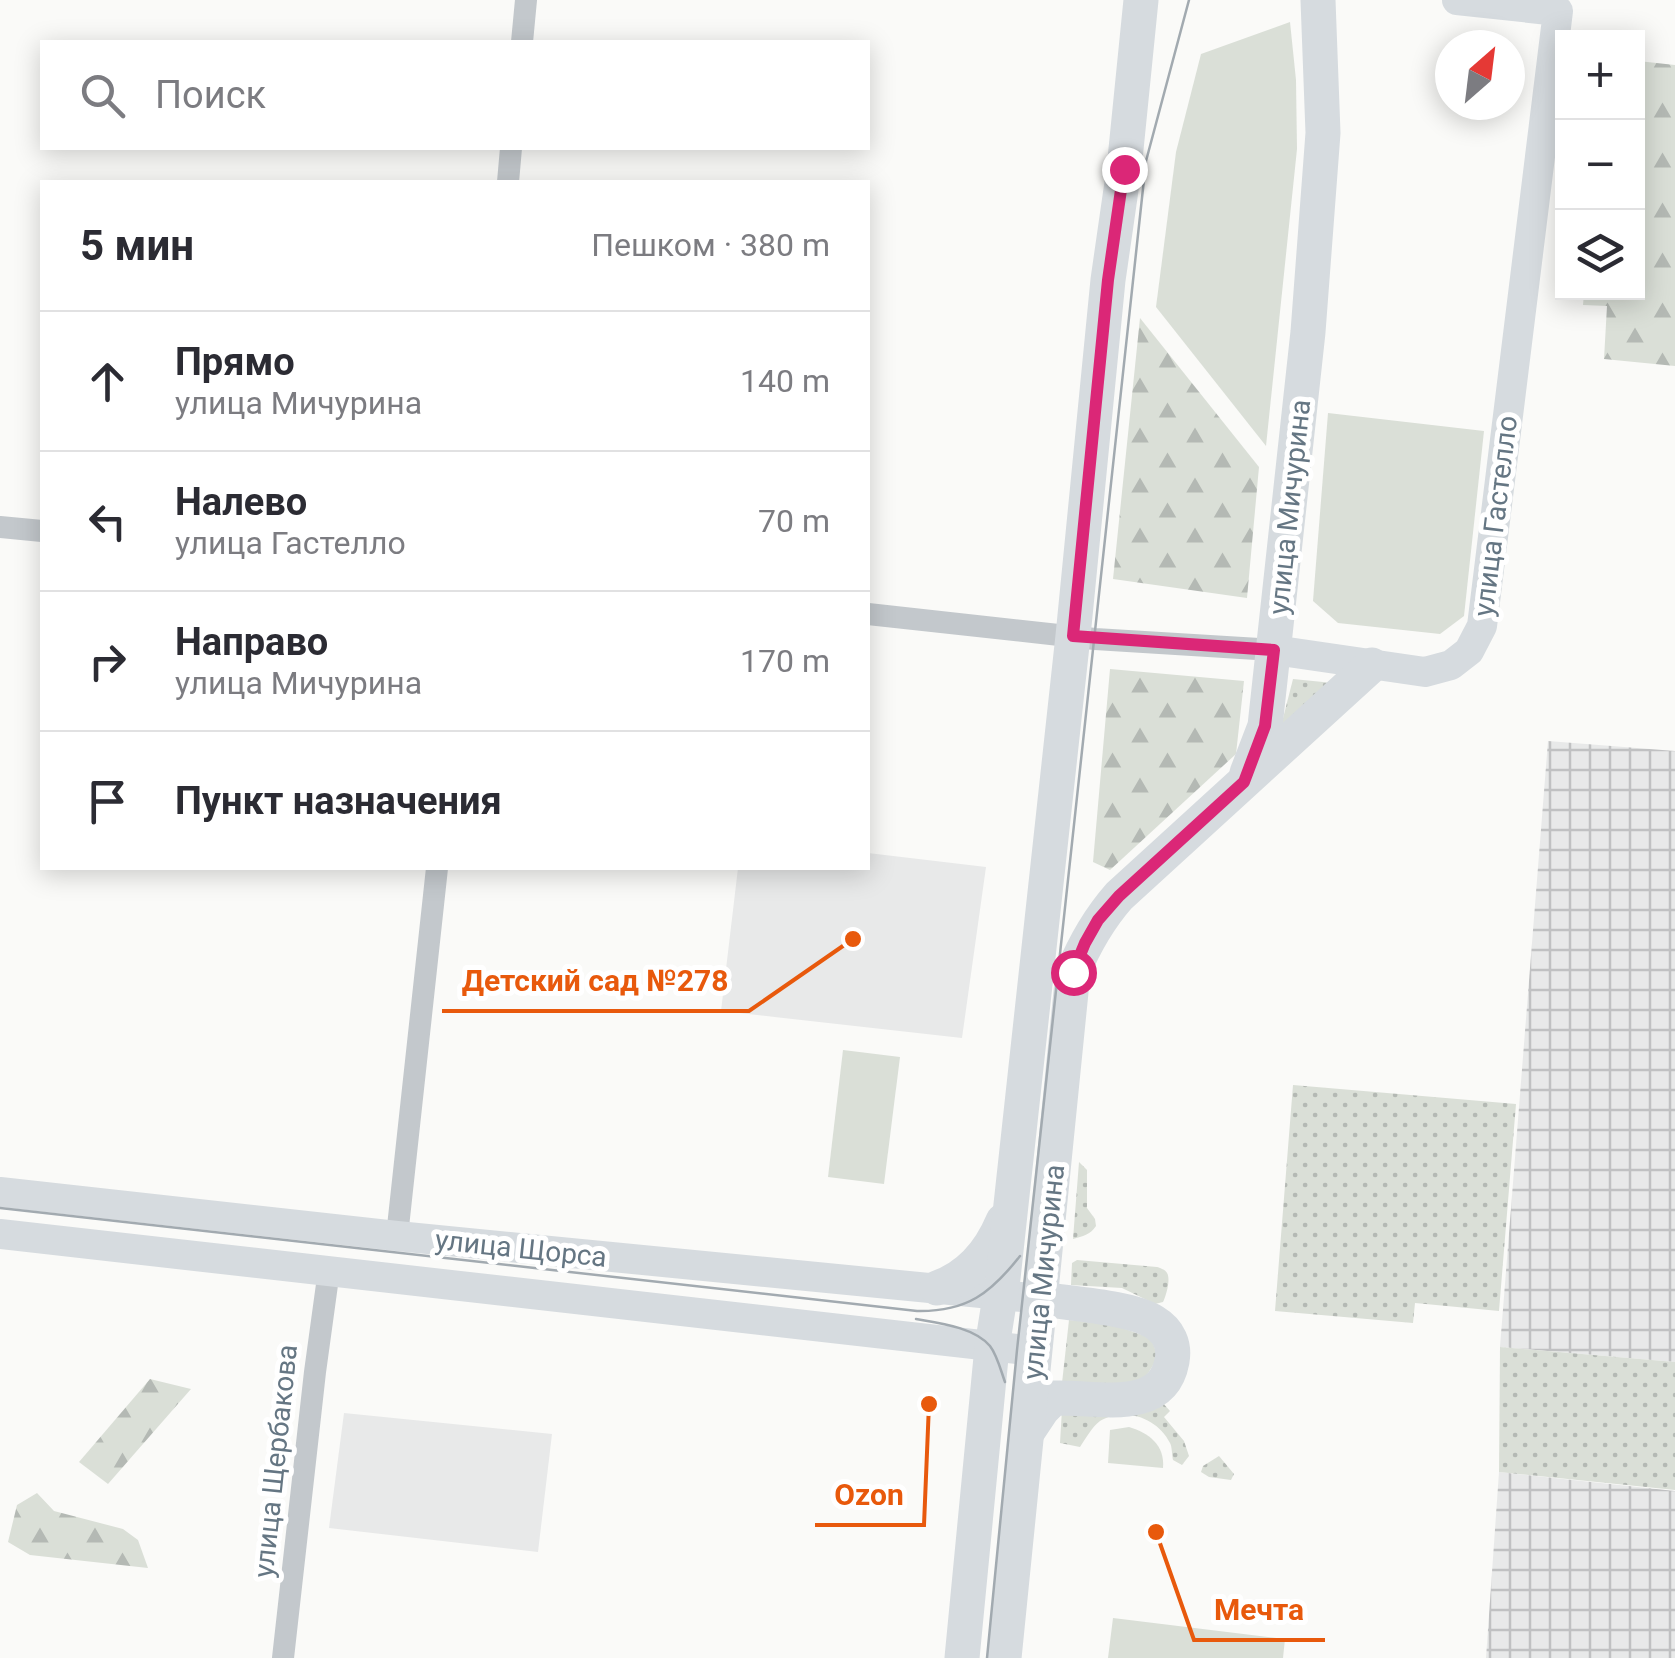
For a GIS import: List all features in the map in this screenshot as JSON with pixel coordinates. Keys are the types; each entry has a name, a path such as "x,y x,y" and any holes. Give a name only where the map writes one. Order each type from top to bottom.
{"main road":[{"name":"улица Мичурина","path":"962,1658 992,1347 1142,0"},
{"name":"улица Мичурина","path":"1004,1658 1073,972 1098,920 1119,896 1244,782 1265,726 1310,297 1323,132 1318,0"},
{"name":"улица Гастелло","path":"1274,650 1425,672 1450,665 1469,651 1482,626 1558,12 1457,0"},
{"path":"1244,782 1372,665"},
{"name":"улица Щорса","path":"0,1192 398,1236 1042,1299"},
{"path":"937,1288 956,1282 988,1250 1011,1202"},
{"name":"улица Щорса","path":"0,1234 1035,1352"},
{"path":"1028,1430 1054,1398 1123,1400 1159,1389 1169,1374 1173,1356 1171,1339 1154,1322 1135,1314 1042,1299"}],"street":[{"path":"522,40 526,0"},
{"path":"508,180 511,150"},
{"path":"0,526 40,531"},
{"name":"улица Гастелло","path":"870,614 1073,636 1274,650"},
{"path":"398,1236 437,870"},
{"name":"улица Щербакова","path":"283,1658 329,1270"}],"shaded area":[{"path":"1548,741 1675,751 1675,1362 1500,1347"},
{"path":"870,853 986,867 962,1038 721,1011 738,870 870,870"},
{"path":"344,1413 552,1434 538,1552 329,1528"},
{"path":"1499,1472 1675,1491 1675,1658 1486,1658"}],"green space":[{"path":"1290,22 1297,149 1266,446 1156,307 1176,152 1201,54"},
{"path":"1645,62 1675,65 1675,366 1604,359 1607,306 1583,305 1583,300 1645,300"},
{"path":"1140,318 1259,467 1247,598 1113,579"},
{"path":"1328,413 1484,431 1464,616 1440,634 1338,623 1313,601"},
{"path":"1110,669 1244,681 1236,754 1110,870 1093,862"},
{"path":"1293,679 1333,683 1279,734"},
{"path":"843,1050 900,1057 884,1184 828,1177"},
{"path":"1293,1085 1516,1104 1499,1311 1415,1303 1413,1323 1275,1311"},
{"path":"1079,1162 1087,1170 1087,1208 1096,1226 1073,1239"},
{"path":"1077,1260 1163,1269 1168,1279 1163,1302 1155,1304 1122,1288 1071,1285 1072,1263"},
{"path":"1069,1320 1111,1324 1151,1338 1158,1357 1141,1385 1062,1383"},
{"path":"1500,1347 1675,1362 1675,1490 1499,1472"},
{"path":"150,1379 191,1389 108,1484 79,1462"},
{"path":"1162,1402 1170,1411 1164,1417 1184,1441 1189,1456 1182,1465 1173,1460 1165,1434 1149,1421 1130,1415 1100,1421 1080,1447 1060,1443 1062,1409"},
{"path":"1129,1427 1154,1441 1163,1468 1108,1463 1110,1430"},
{"path":"1219,1456 1234,1474 1231,1480 1201,1472 1203,1466"},
{"path":"37,1493 54,1511 123,1529 138,1540 148,1568 30,1555 8,1542 17,1505"},
{"path":"1113,1618 1285,1639 1283,1658 1108,1658"}],"tram line":[{"path":"987,1658 1146,161 1189,0"},
{"path":"0,1208 917,1311 950,1308 976,1298 1020,1256"},
{"path":"916,1319 975,1334 990,1346 1005,1382"}],"place":[{"name":"Детский сад №278","path":"853,939"},
{"name":"Ozon","path":"929,1404"},
{"name":"Мечта","path":"1156,1532"}],"route":[{"path":"1073,972 1098,920 1119,896 1244,782 1265,726 1274,650 1073,636 1108,280 1124,169"}]}
